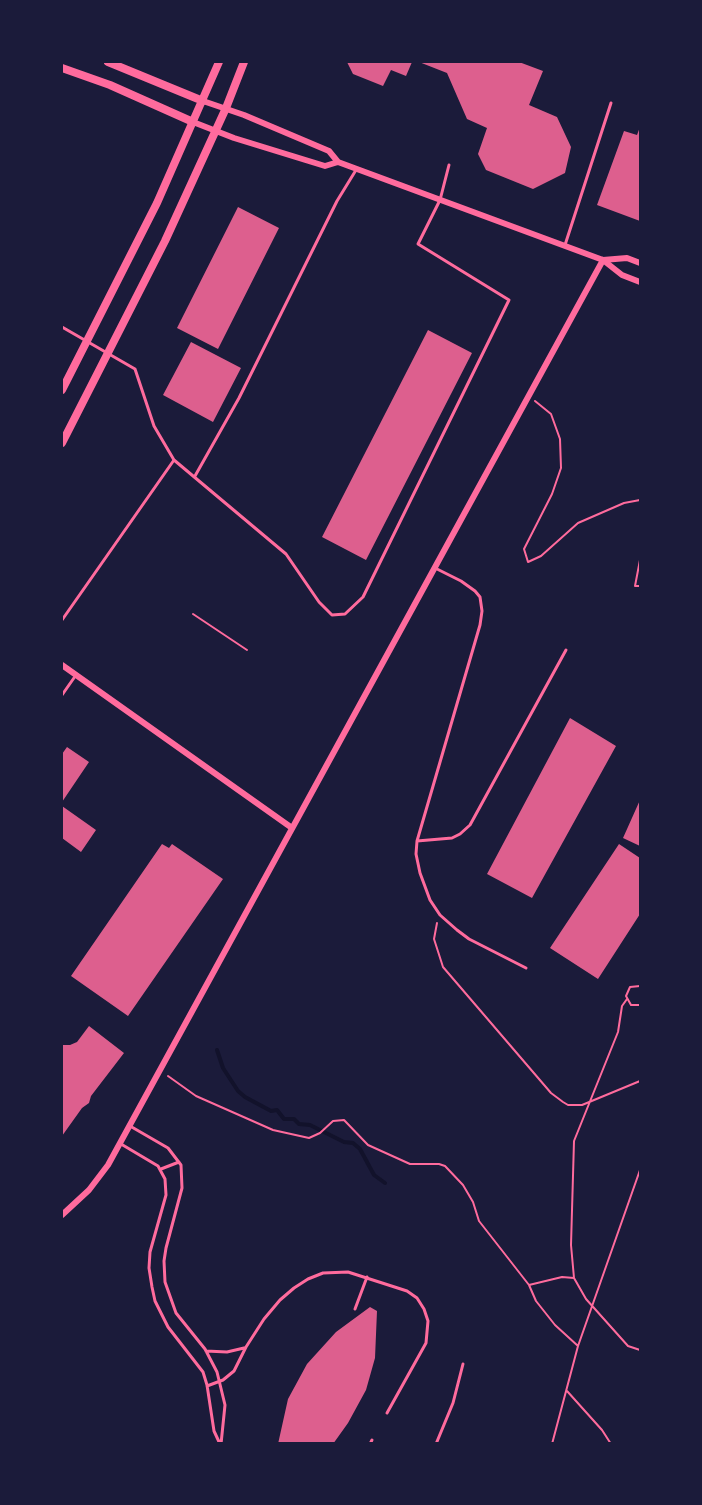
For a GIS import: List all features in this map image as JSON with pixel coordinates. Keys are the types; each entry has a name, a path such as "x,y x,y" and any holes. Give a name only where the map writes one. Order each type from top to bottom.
{"street":[{"path":"108,62 328,151 338,162 603,260 622,275 640,282"},
{"path":"62,390 157,204 219,62"},
{"path":"62,443 165,241 226,108 244,62"},
{"path":"62,68 110,85 215,131 325,166 338,162"},
{"path":"603,260 627,258 640,263"},
{"path":"62,1215 89,1190 108,1165 603,260"},
{"path":"62,665 292,828"}],"lane":[{"path":"565,245 611,103"},
{"path":"62,327 107,355 135,369 154,426 174,460 286,554 319,602 332,615 345,614 363,597 509,300 418,244 440,200 449,165"},
{"path":"195,476 239,398 337,201 356,169"},
{"path":"62,620 174,460"},
{"path":"435,567 475,591 480,597 482,610 480,625 417,841 416,854 424,887 440,915 469,939 526,968"},
{"path":"417,841 452,838 470,825 566,650"},
{"path":"62,695 76,675"},
{"path":"130,1126 164,1145 179,1162 182,1188 166,1248 165,1282 179,1318 206,1351 220,1381 225,1405 220,1443"},
{"path":"120,1143 161,1170 166,1190 150,1252 149,1268 152,1287 163,1319 197,1364 207,1386 214,1431 220,1443"},
{"path":"161,1170 179,1162"},
{"path":"207,1386 220,1381 234,1371 246,1347 280,1300 308,1279 323,1273 348,1272 407,1291 417,1298 428,1321 426,1343 387,1413"},
{"path":"355,1309 367,1277"},
{"path":"206,1351 227,1352 246,1347"},
{"path":"436,1443 453,1403 463,1364"}],"path":[{"path":"528,395 551,414 560,439 561,468 552,494 524,549 528,562 541,556 578,523 624,503 640,500"},
{"path":"640,560 635,586 640,586"},
{"path":"193,614 247,650"},
{"path":"440,915 434,939 443,967 551,1093 568,1105 582,1105 640,1081"},
{"path":"640,984 628,989 627,999 622,1006 618,1032 576,1131 572,1151 571,1245 573,1278 591,1306 628,1346 640,1350"},
{"path":"627,999 631,1005 640,1005"},
{"path":"160,1071 196,1096 273,1130 309,1138 320,1133 333,1121 344,1120 368,1145 410,1164 445,1166 463,1185 473,1202 479,1221 529,1285 537,1301 555,1325 578,1346"},
{"path":"552,1443 578,1346 640,1170"},
{"path":"529,1285 568,1276 573,1278"},
{"path":"566,1390 611,1443"}],"building":[{"path":"347,62 412,62 406,76 391,70 383,86 353,74"},
{"path":"419,62 519,62 543,71 529,105 557,117 571,147 565,173 533,189 486,170 478,154 487,128 467,119 447,73"},
{"path":"640,127 640,221 597,205 624,131 637,135"},
{"path":"238,207 279,228 218,349 177,328"},
{"path":"428,330 472,353 366,560 322,537"},
{"path":"191,342 241,368 213,422 163,395"},
{"path":"570,718 616,746 532,898 487,874"},
{"path":"67,747 89,762 62,802 62,754"},
{"path":"640,800 640,846 623,838"},
{"path":"62,806 96,830 81,852 62,838"},
{"path":"162,844 169,848 172,844 223,879 128,1016 71,976"},
{"path":"619,844 640,858 640,914 598,979 550,948"},
{"path":"89,1026 124,1053 91,1096 89,1103 82,1108 62,1136 62,1045 77,1042"},
{"path":"370,1307 377,1311 375,1358 366,1390 348,1423 333,1444 278,1444 288,1399 307,1364 336,1332"}],"waterway":[{"path":"217,1050 223,1068 238,1091 245,1097 271,1111 277,1110 284,1119 294,1119 299,1124 310,1125 344,1142 353,1143 360,1149 374,1175 385,1183"}]}
